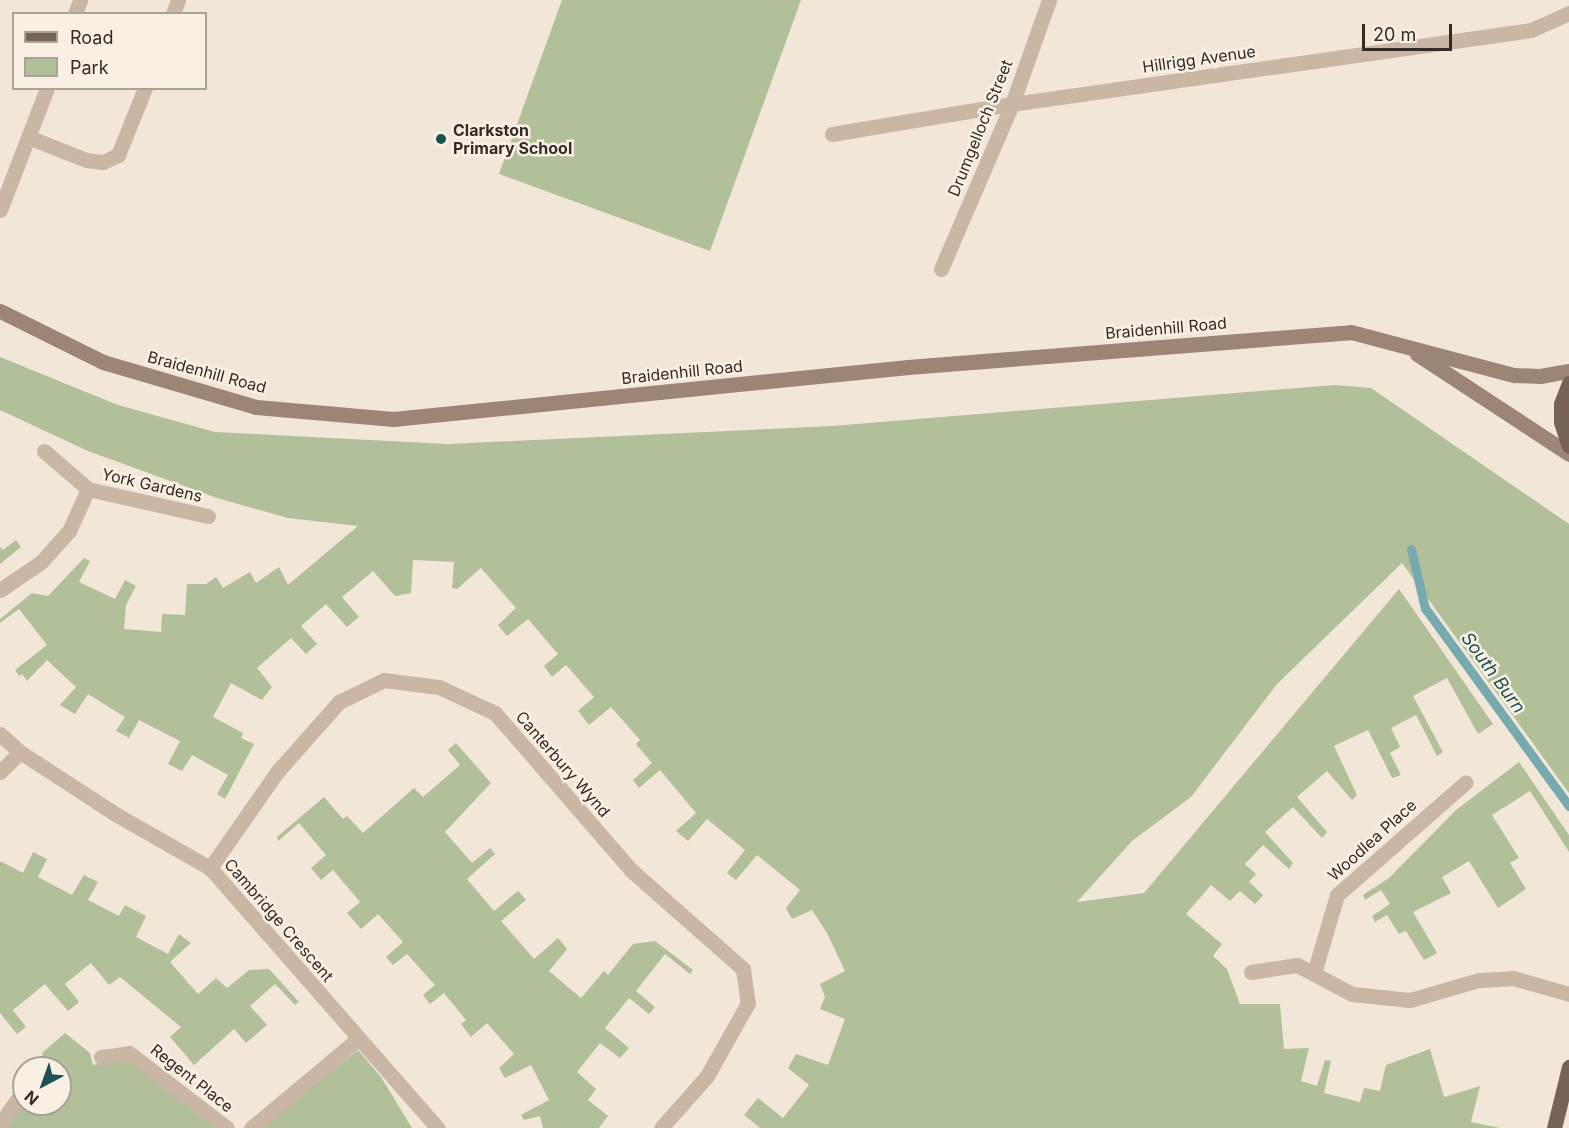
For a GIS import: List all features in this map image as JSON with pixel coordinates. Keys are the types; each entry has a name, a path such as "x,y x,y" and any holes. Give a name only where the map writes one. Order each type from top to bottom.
{"main road":[{"path":"1569,383 1561,404 1561,422 1569,447"},
{"path":"1554,1128 1569,1067"}],"street":[{"name":"Drumgelloch Street","path":"940,269 1012,104 1049,0"},
{"name":"Hillrigg Avenue","path":"832,134 1012,104 1531,30 1569,13"},
{"path":"0,210 46,90"},
{"path":"28,137 86,160 103,162 118,154 144,90"},
{"name":"Braidenhill Road","path":"0,311 103,362 256,407 393,419 908,367 1351,332 1514,375 1540,376 1569,371"},
{"name":"Braidenhill Road","path":"1384,339 1415,352 1569,454"},
{"name":"York Gardens","path":"44,451 88,489 208,516"},
{"name":"York Gardens","path":"0,590 40,562 69,531 88,489"},
{"name":"Canterbury Wynd","path":"210,868 277,772 339,702 384,680 439,687 495,712 632,871 743,969 748,1003 707,1076 661,1128"},
{"name":"Cambridge Crescent","path":"0,734 20,752 210,868 438,1128"},
{"path":"0,772 20,752"},
{"name":"Woodlea Place","path":"1314,973 1337,895 1466,782"},
{"path":"1251,972 1297,964 1352,994 1410,1000 1479,980 1513,978 1569,994"},
{"path":"251,1128 358,1039"},
{"name":"Regent Place","path":"101,1057 129,1053 227,1128"},
{"path":"0,1124 12,1107"}],"green space":[{"path":"562,0 801,0 710,251 499,174"},
{"path":"0,357 118,405 215,432 448,444 832,426 1334,385 1371,388 1569,524 1569,793 1402,563 1277,684 1191,797 1132,841 1077,902 1144,893 1399,589 1493,724 1478,734 1447,678 1413,696 1443,752 1437,756 1416,715 1391,728 1400,747 1390,753 1401,775 1396,777 1392,778 1368,730 1334,746 1357,795 1352,800 1327,771 1297,797 1327,832 1322,838 1293,807 1265,832 1293,863 1289,869 1263,845 1245,864 1256,874 1249,882 1263,895 1255,904 1240,891 1230,901 1211,885 1186,914 1222,944 1213,956 1227,969 1240,1004 1280,1004 1284,1049 1309,1048 1301,1081 1317,1086 1325,1060 1331,1061 1324,1093 1360,1102 1364,1088 1380,1091 1386,1065 1430,1049 1444,1097 1480,1086 1471,1122 1500,1128 760,1128 744,1115 758,1098 783,1118 809,1085 788,1068 796,1054 828,1065 845,1019 820,1009 825,997 820,984 845,971 827,933 812,910 792,919 786,908 800,890 757,855 736,880 727,873 745,850 707,819 688,841 676,831 696,813 660,770 639,788 633,780 652,763 636,744 640,740 611,707 589,725 578,711 594,697 566,665 552,677 544,666 558,654 528,619 507,636 498,625 516,608 481,568 457,589 452,588 454,562 413,560 411,593 395,596 373,571 342,597 359,617 347,627 326,604 301,626 317,644 306,654 291,638 257,668 272,687 262,700 231,683 213,717 243,733 241,738 254,744 225,799 217,794 228,775 192,755 182,771 168,764 180,741 139,720 129,738 116,731 125,717 88,694 75,714 60,705 76,687 47,660 27,681 22,674 19,676 15,670 47,645 19,609 0,623 0,619 32,593 48,596 84,558 90,561 79,582 115,599 125,580 136,586 126,605 124,629 161,632 162,614 185,615 187,584 206,584 216,577 223,588 250,572 256,583 279,567 288,585 358,526 288,518 217,498 88,451 0,410"},
{"path":"16,540 21,547 0,564 0,547 3,550"},
{"path":"456,743 491,783 445,832 472,863 490,848 495,854 467,879 494,911 518,891 521,894 526,900 501,921 534,959 558,938 567,949 549,971 581,998 604,971 608,975 633,944 655,941 693,970 690,974 665,954 636,991 655,1007 649,1014 629,998 605,1028 629,1048 620,1058 600,1043 577,1072 596,1089 588,1100 608,1116 599,1128 543,1128 540,1116 524,1120 521,1115 549,1100 531,1065 505,1078 499,1068 514,1054 487,1023 471,1037 461,1024 466,1020 444,993 430,1004 423,995 435,985 407,954 393,965 386,957 403,942 378,914 361,929 347,913 360,902 333,870 321,880 311,868 326,855 299,823 278,841 277,837 324,797 343,819 347,816 363,833 414,788 423,797 460,765 448,750"},
{"path":"1519,762 1569,835 1569,852 1530,791 1492,815 1519,858 1510,863 1526,889 1498,908 1469,861 1442,877 1451,893 1413,912 1437,953 1424,960 1406,931 1399,934 1387,915 1375,922 1372,916 1390,904 1381,890 1365,900 1363,895 1389,878 1456,810"},
{"path":"33,852 47,859 38,877 72,895 84,875 98,882 88,900 119,916 125,905 146,916 136,937 168,954 179,934 191,943 170,962 198,994 216,978 227,988 249,970 269,969 299,1002 295,1005 275,984 250,1006 267,1025 246,1043 234,1029 194,1065 170,1037 181,1027 120,977 109,985 91,963 65,984 79,1002 68,1011 45,984 13,1010 26,1027 17,1034 0,1013 0,861 23,873"},
{"path":"65,1033 90,1053 93,1065 129,1058 216,1128 5,1128 13,1116 72,1116 72,1056 43,1056 42,1053"},
{"path":"358,1050 381,1077 412,1128 261,1128"}],"waterway":[{"name":"South Burn","path":"1411,549 1425,608 1569,806"}],"place":[{"name":"Clarkston Primary School","path":"441,139"}]}
